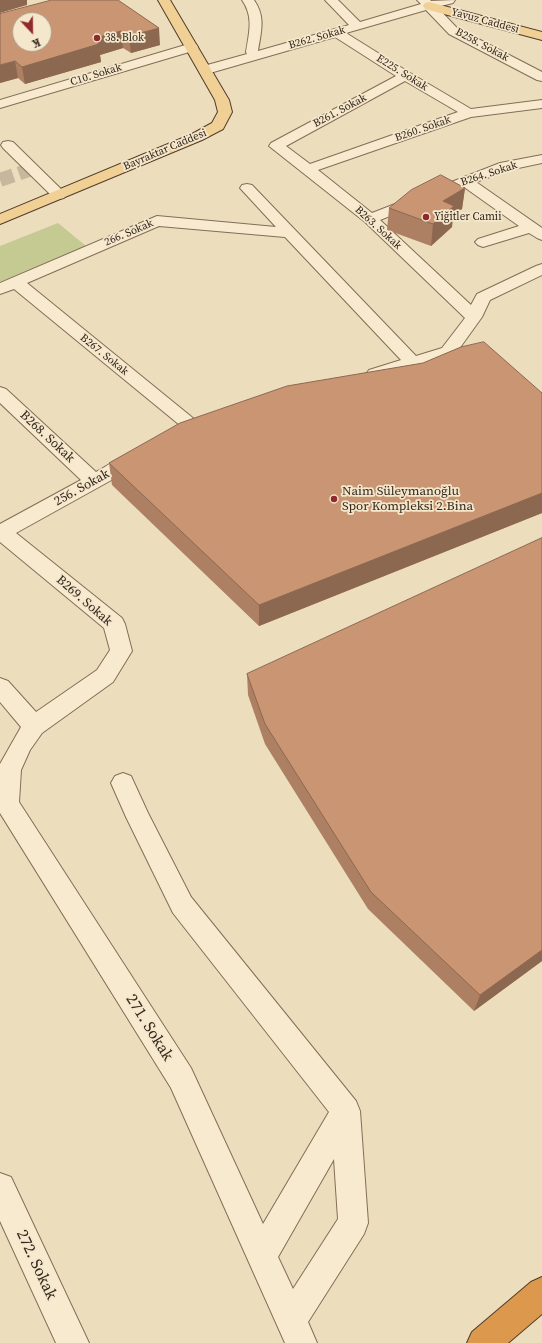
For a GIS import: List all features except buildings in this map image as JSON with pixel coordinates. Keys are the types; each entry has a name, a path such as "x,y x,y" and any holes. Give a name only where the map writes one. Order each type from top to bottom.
{"highway":[{"path":"483,1343 542,1293"}],"main road":[{"name":"Bayraktar Caddesi","path":"0,219 197,138 218,126 225,112 222,100 164,0"},
{"name":"Yavuz Caddesi","path":"426,3 542,36"}],"street":[{"path":"248,0 257,14 258,22 252,52 255,56"},
{"path":"331,0 357,26"},
{"name":"B262. Sokak","path":"205,70 357,26 426,3 449,0"},
{"name":"B258. Sokak","path":"426,3 453,31 542,77"},
{"name":"E225. Sokak","path":"336,32 405,76 469,113"},
{"name":"C10. Sokak","path":"0,104 192,47"},
{"name":"B261. Sokak","path":"276,146 405,76"},
{"name":"B260. Sokak","path":"308,169 469,113 542,104"},
{"path":"8,144 59,195"},
{"name":"B263. Sokak","path":"276,146 308,169 370,219 474,317"},
{"name":"B264. Sokak","path":"370,219 504,166 542,159"},
{"path":"465,182 537,231"},
{"path":"247,188 412,362"},
{"name":"266. Sokak","path":"0,289 157,221 290,233"},
{"path":"483,242 537,231"},
{"path":"355,378 399,368 412,362 448,352 474,317 483,297 542,269"},
{"name":"B267. Sokak","path":"16,282 193,428"},
{"name":"B268. Sokak","path":"0,393 94,481"},
{"name":"256. Sokak","path":"0,532 153,449"},
{"name":"B269. Sokak","path":"0,532 114,624 121,651 105,676 34,726"},
{"path":"0,687 34,726"},
{"name":"271. Sokak","path":"34,726 22,744 9,770 4,804 25,833 181,1078 296,1332"},
{"path":"123,783 138,817 182,905 346,1111 353,1223 296,1332"},
{"path":"261,1256 346,1111"},
{"name":"272. Sokak","path":"0,1188 73,1343"}],"green space":[{"path":"58,223 86,246 0,282 0,246"}],"tunnel":[{"path":"0,180 32,169"}],"place":[{"name":"38. Blok","path":"97,38"},
{"name":"Yiğitler Camii","path":"426,217"},
{"name":"Naim Süleymanoğlu Spor Kompleksi 2.Bina","path":"334,499"}]}
